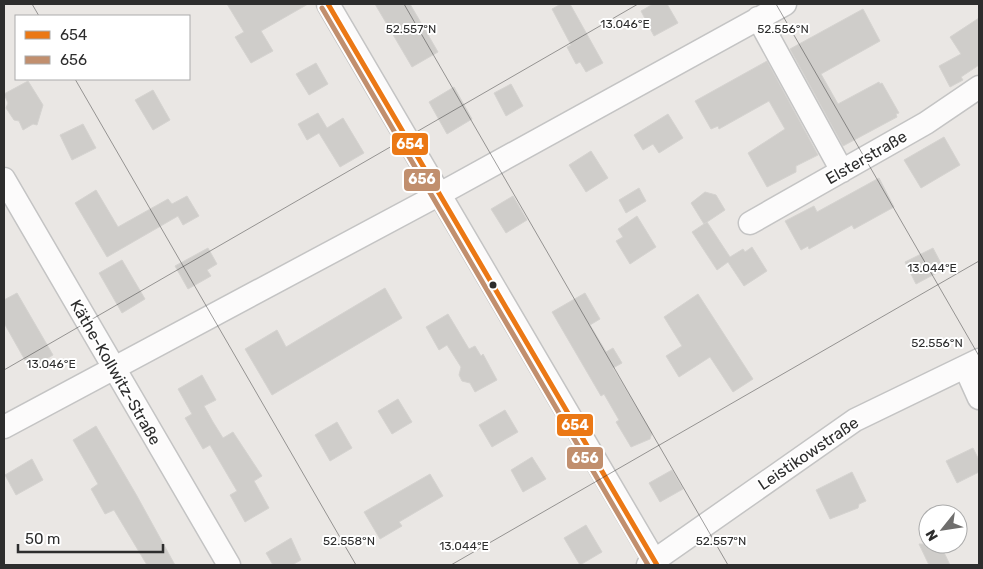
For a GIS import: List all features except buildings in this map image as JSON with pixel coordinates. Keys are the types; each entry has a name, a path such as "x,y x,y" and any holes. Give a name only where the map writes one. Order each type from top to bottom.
{"street":[{"path":"328,4 653,564"},
{"path":"4,427 438,195 780,5"},
{"path":"758,18 842,171"},
{"name":"Elsterstraße","path":"750,223 926,123 979,87"},
{"name":"Käthe-Kollwitz-Straße","path":"4,179 229,565"},
{"path":"972,364 979,398"},
{"name":"Leistikowstraße","path":"653,564 855,420 972,364"}],"transit line":[{"name":"654","path":"328,4 657,565"},
{"name":"656","path":"322,8 648,565"}]}
